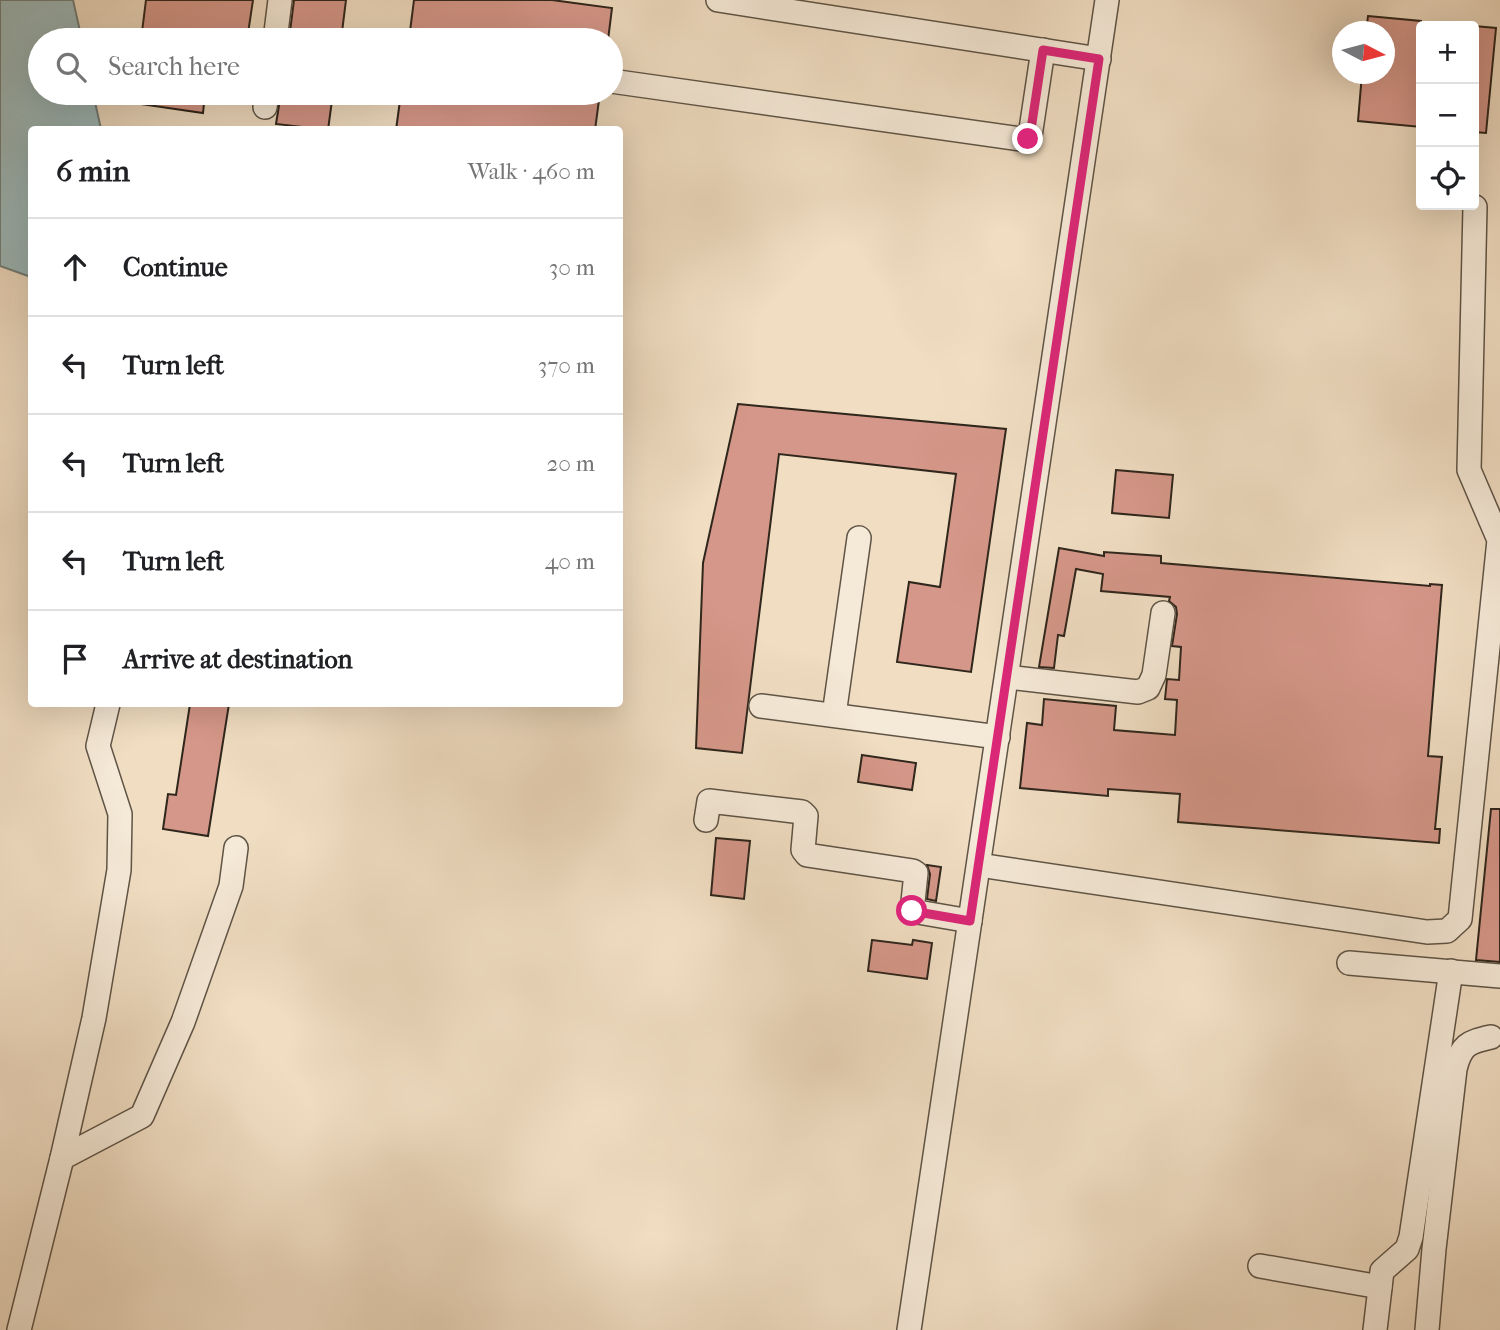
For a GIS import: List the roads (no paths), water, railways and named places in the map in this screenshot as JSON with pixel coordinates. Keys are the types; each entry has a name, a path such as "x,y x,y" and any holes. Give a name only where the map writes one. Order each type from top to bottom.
{"street":[{"path":"276,28 280,0"},
{"path":"718,0 1099,59"},
{"path":"909,1330 1107,0"},
{"path":"623,83 1028,139 1043,50"},
{"path":"979,865 1427,932 1447,931 1460,919 1499,540 1469,470 1475,210"},
{"path":"834,715 859,538"},
{"path":"1007,677 1138,692 1148,688 1154,675 1163,613"},
{"path":"761,706 998,737"},
{"path":"19,1330 62,1158 93,1018 119,870 120,814 97,746 107,707"},
{"path":"706,820 709,801 802,812 806,816 803,850 807,855 913,871 916,873 912,911 970,921"},
{"path":"62,1158 142,1116 183,1022 227,899 236,848"},
{"path":"1349,963 1500,976"},
{"path":"1376,1330 1382,1271 1406,1249 1411,1237 1451,971"},
{"path":"1427,1330 1434,1249 1458,1055 1470,1042 1491,1037"},
{"path":"1260,1266 1380,1287"}],"water":[{"path":"0,0 73,0 79,28 28,28 28,105 96,105 100,126 28,126 28,276 0,266"}]}
